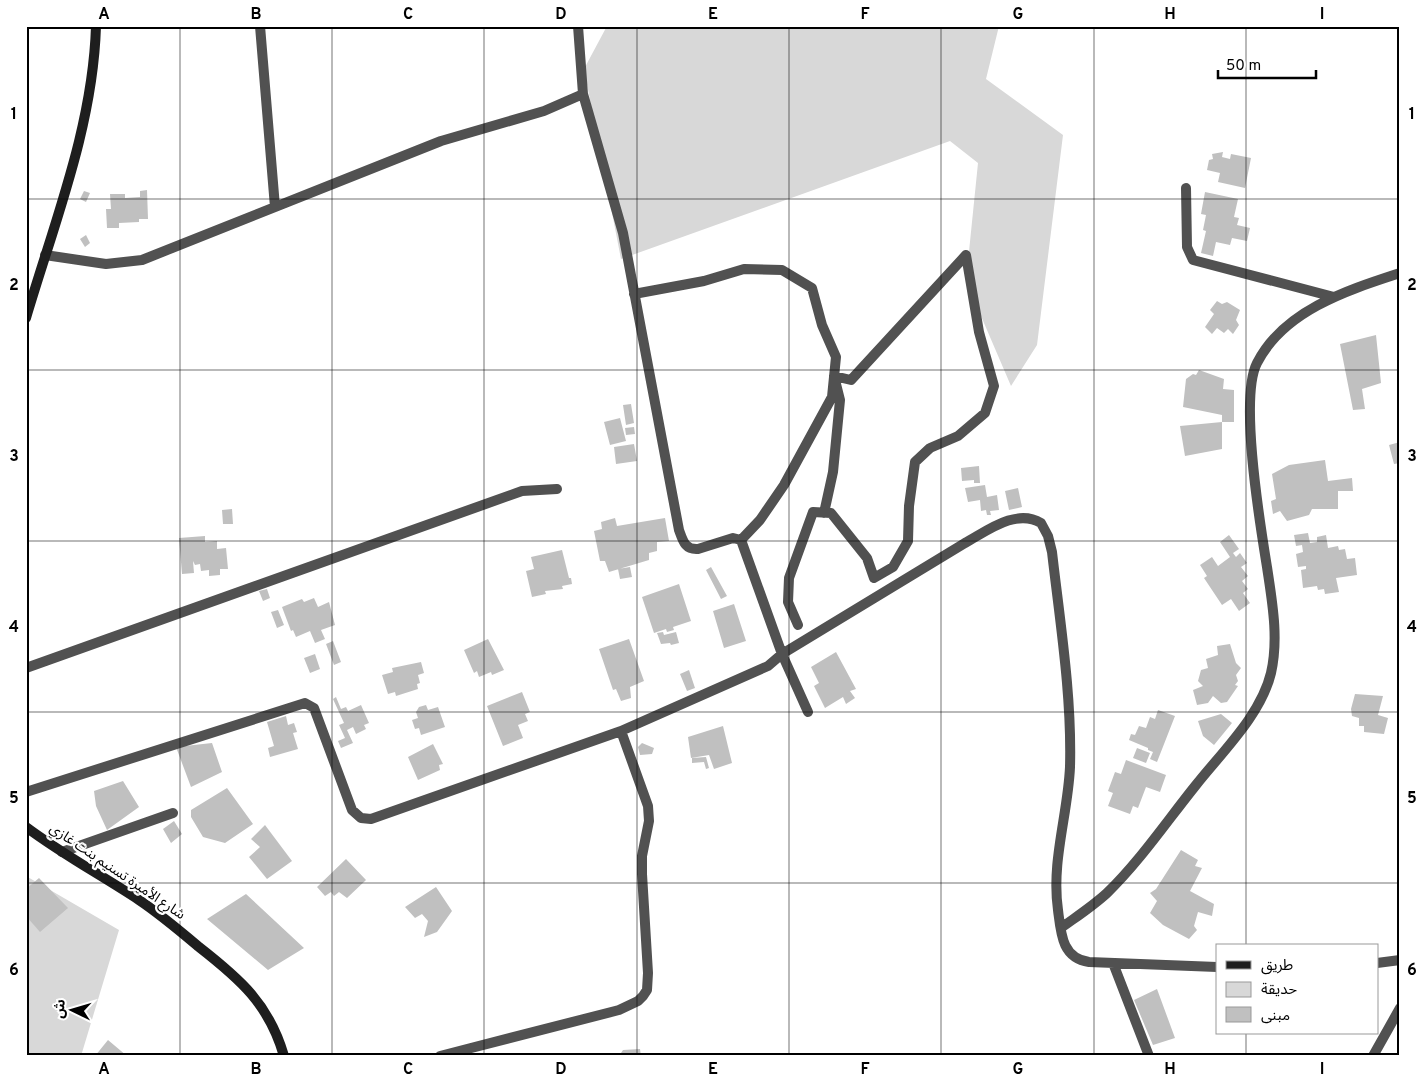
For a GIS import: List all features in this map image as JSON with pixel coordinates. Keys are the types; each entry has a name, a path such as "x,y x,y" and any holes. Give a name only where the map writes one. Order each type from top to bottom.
{"main road":[{"path":"26,318 70,179 80,138 88,95 96,26"},
{"name":"شارع الأميرة تسنيم بنت غازي","path":"26,827 140,901 233,973 257,999 268,1016 278,1034 284,1056"}],"street":[{"path":"260,26 275,207"},
{"path":"578,26 583,94 623,233 679,530 685,544 692,549 698,549 733,538 741,540"},
{"path":"45,255 106,264 142,260 441,141 544,111 583,94"},
{"path":"1186,188 1187,247 1193,260 1334,297"},
{"path":"798,625 788,602 789,578 813,512 831,513 867,558 874,578 893,567 908,542 909,506 915,462 930,448 958,436 985,413 994,386 977,324 966,255 851,380 834,376"},
{"path":"634,294 704,281 744,269 782,270 812,288 822,325 836,357 832,396 784,485 760,520 741,540"},
{"path":"1061,928 1101,898 1119,880 1227,746 1248,717 1268,684 1274,653 1274,615 1256,487 1251,434 1251,383 1258,361 1280,333 1310,309 1334,297 1400,272"},
{"path":"824,513 833,472 840,400 834,376"},
{"path":"26,668 522,491 557,490"},
{"path":"26,792 305,703 314,708 352,810 361,818 372,819 621,731 768,666 782,654 956,548 1007,521 1025,518 1041,523 1048,536 1052,552 1067,696 1070,746 1069,776 1057,884 1058,909 1066,946 1073,958 1089,962 1216,967"},
{"path":"741,540 782,654 808,712"},
{"path":"440,1056 619,1010 638,1001 647,990 647,945 642,856 649,821 648,806 621,731"},
{"path":"62,852 173,813"},
{"path":"1378,963 1400,960"},
{"path":"1113,963 1149,1056"},
{"path":"1374,1056 1400,1008"}],"green space":[{"path":"607,26 999,26 986,79 1063,135 1037,345 1011,386 966,281 978,163 950,141 621,259 584,69"},
{"path":"26,876 119,930 81,1056 26,1056"}],"building":[{"path":"1223,152 1222,157 1230,159 1231,154 1251,158 1245,188 1218,182 1220,173 1207,170 1209,160 1213,159 1212,154"},
{"path":"147,190 148,219 139,219 139,222 119,223 119,228 107,228 106,209 111,209 110,194 125,194 125,198 140,197 140,191"},
{"path":"84,191 90,193 86,202 80,199"},
{"path":"1205,192 1238,199 1234,217 1239,218 1237,225 1250,228 1247,241 1232,238 1230,245 1216,242 1213,256 1201,253 1206,231 1203,230 1206,215 1201,214"},
{"path":"86,235 90,243 85,247 80,239"},
{"path":"1217,301 1222,304 1227,302 1240,310 1236,320 1239,325 1233,334 1228,329 1224,333 1217,328 1212,334 1205,327 1214,314 1210,310"},
{"path":"1376,335 1381,383 1362,389 1365,409 1353,410 1340,344"},
{"path":"1199,370 1224,379 1223,389 1234,390 1234,422 1222,422 1222,415 1183,407 1186,379 1193,374 1196,375"},
{"path":"631,404 634,423 626,425 623,405"},
{"path":"620,418 626,441 610,445 604,422"},
{"path":"1222,422 1222,449 1185,456 1180,426"},
{"path":"634,427 635,434 626,435 625,428"},
{"path":"1400,442 1400,463 1394,464 1389,445"},
{"path":"634,444 637,461 616,464 614,447"},
{"path":"1325,460 1328,481 1352,478 1353,491 1338,491 1338,509 1312,509 1309,515 1287,521 1280,511 1273,514 1271,501 1276,499 1272,474 1289,465"},
{"path":"979,466 980,483 974,483 974,480 962,481 961,468"},
{"path":"985,485 987,497 997,495 999,510 990,511 991,515 987,515 986,510 981,511 980,500 968,502 965,488"},
{"path":"1018,488 1022,507 1009,510 1005,491"},
{"path":"232,509 233,524 223,524 222,510"},
{"path":"615,518 617,526 665,518 669,541 657,542 657,551 649,553 649,560 609,572 605,561 600,561 594,531 602,529 601,522"},
{"path":"1308,533 1310,543 1317,542 1317,537 1326,535 1328,548 1338,546 1339,550 1345,549 1347,559 1355,558 1357,575 1336,578 1339,592 1325,594 1324,589 1318,590 1317,586 1303,588 1301,570 1306,569 1306,566 1298,567 1296,554 1303,552 1302,545 1296,546 1294,535"},
{"path":"1229,535 1239,549 1233,553 1236,557 1240,553 1247,563 1241,567 1248,576 1242,581 1248,589 1243,593 1250,603 1239,611 1231,599 1222,605 1204,578 1207,576 1200,565 1212,557 1218,566 1230,557 1220,542"},
{"path":"205,536 205,542 217,541 217,549 226,548 228,569 220,569 220,575 209,576 209,570 201,571 200,564 195,565 193,561 194,573 182,574 179,538"},
{"path":"562,550 572,584 562,586 563,589 545,591 546,594 532,597 526,571 534,569 531,557"},
{"path":"630,567 632,577 620,579 618,569"},
{"path":"711,567 727,596 721,599 706,570"},
{"path":"679,584 691,621 673,627 674,630 667,632 666,629 654,633 642,597"},
{"path":"267,589 270,598 263,601 259,591"},
{"path":"314,598 318,607 329,602 335,625 321,630 325,639 315,643 310,631 296,637 293,630 291,631 282,607 302,599 304,602"},
{"path":"734,604 746,641 724,648 713,611"},
{"path":"278,610 284,625 277,628 271,612"},
{"path":"663,632 664,635 676,632 679,643 671,645 670,643 661,644 657,633"},
{"path":"488,639 504,670 492,675 491,672 479,677 477,671 474,673 464,650"},
{"path":"629,639 644,681 630,687 631,698 621,701 616,689 613,690 599,649"},
{"path":"333,641 341,662 334,665 326,644"},
{"path":"1230,644 1236,663 1241,668 1236,675 1238,681 1235,685 1238,686 1227,702 1221,703 1213,696 1208,703 1197,705 1193,690 1203,686 1198,681 1201,670 1208,668 1206,659 1218,655 1217,646"},
{"path":"836,652 856,689 850,691 855,698 846,704 843,697 825,708 814,686 819,683 811,667"},
{"path":"315,654 320,669 310,673 304,658"},
{"path":"421,662 424,673 418,675 420,683 417,684 418,689 396,696 395,692 388,694 382,675 393,672 392,668"},
{"path":"689,670 695,688 687,691 680,674"},
{"path":"522,692 530,712 525,714 528,721 518,725 523,738 503,746 487,706"},
{"path":"1355,694 1383,696 1378,715 1388,718 1384,734 1364,732 1364,726 1359,726 1359,718 1352,716 1351,709"},
{"path":"336,697 341,709 346,707 348,711 361,705 369,723 364,725 366,729 356,734 353,727 347,730 353,743 341,748 338,741 345,738 339,725 344,723 333,699"},
{"path":"426,705 428,710 438,707 445,727 421,735 419,728 415,729 412,720 418,718 416,712 419,707"},
{"path":"1158,710 1175,716 1157,762 1150,759 1153,752 1148,750 1148,748 1129,740 1131,734 1135,735 1139,726 1146,728 1150,717 1155,719"},
{"path":"1221,714 1232,723 1214,745 1203,736 1198,721"},
{"path":"286,716 288,725 294,723 297,732 293,733 298,749 270,757 268,748 274,746 267,722"},
{"path":"723,726 732,763 714,769 709,755 691,758 688,737"},
{"path":"212,743 222,772 191,787 176,747"},
{"path":"642,743 654,748 652,754 640,755 638,747"},
{"path":"433,744 443,764 439,765 440,770 418,780 408,757"},
{"path":"1137,748 1150,753 1146,763 1133,758"},
{"path":"706,757 709,768 706,769 704,762 692,763 692,758"},
{"path":"1126,760 1166,775 1160,792 1146,787 1138,808 1133,806 1130,814 1108,806 1113,793 1108,791 1115,772 1121,774"},
{"path":"123,781 139,807 107,830 96,806 94,791"},
{"path":"227,788 253,824 225,843 203,837 191,817 191,810"},
{"path":"174,821 182,834 171,843 163,829"},
{"path":"265,825 292,861 267,879 249,857 260,847 251,839"},
{"path":"1181,850 1198,860 1195,866 1202,868 1190,891 1214,904 1212,916 1198,912 1194,926 1197,930 1189,939 1163,925 1150,913 1157,901 1150,893 1156,889"},
{"path":"346,859 366,880 347,898 339,892 334,896 331,892 325,896 317,887"},
{"path":"39,878 68,908 40,932 26,916 26,889"},
{"path":"436,887 452,911 437,932 424,937 428,921 422,914 415,918 405,907"},
{"path":"246,894 304,948 268,970 207,919"},
{"path":"1157,989 1175,1038 1153,1045 1134,1000"},
{"path":"108,1040 127,1056 95,1056"},
{"path":"640,1049 641,1056 619,1056 623,1050"}]}
